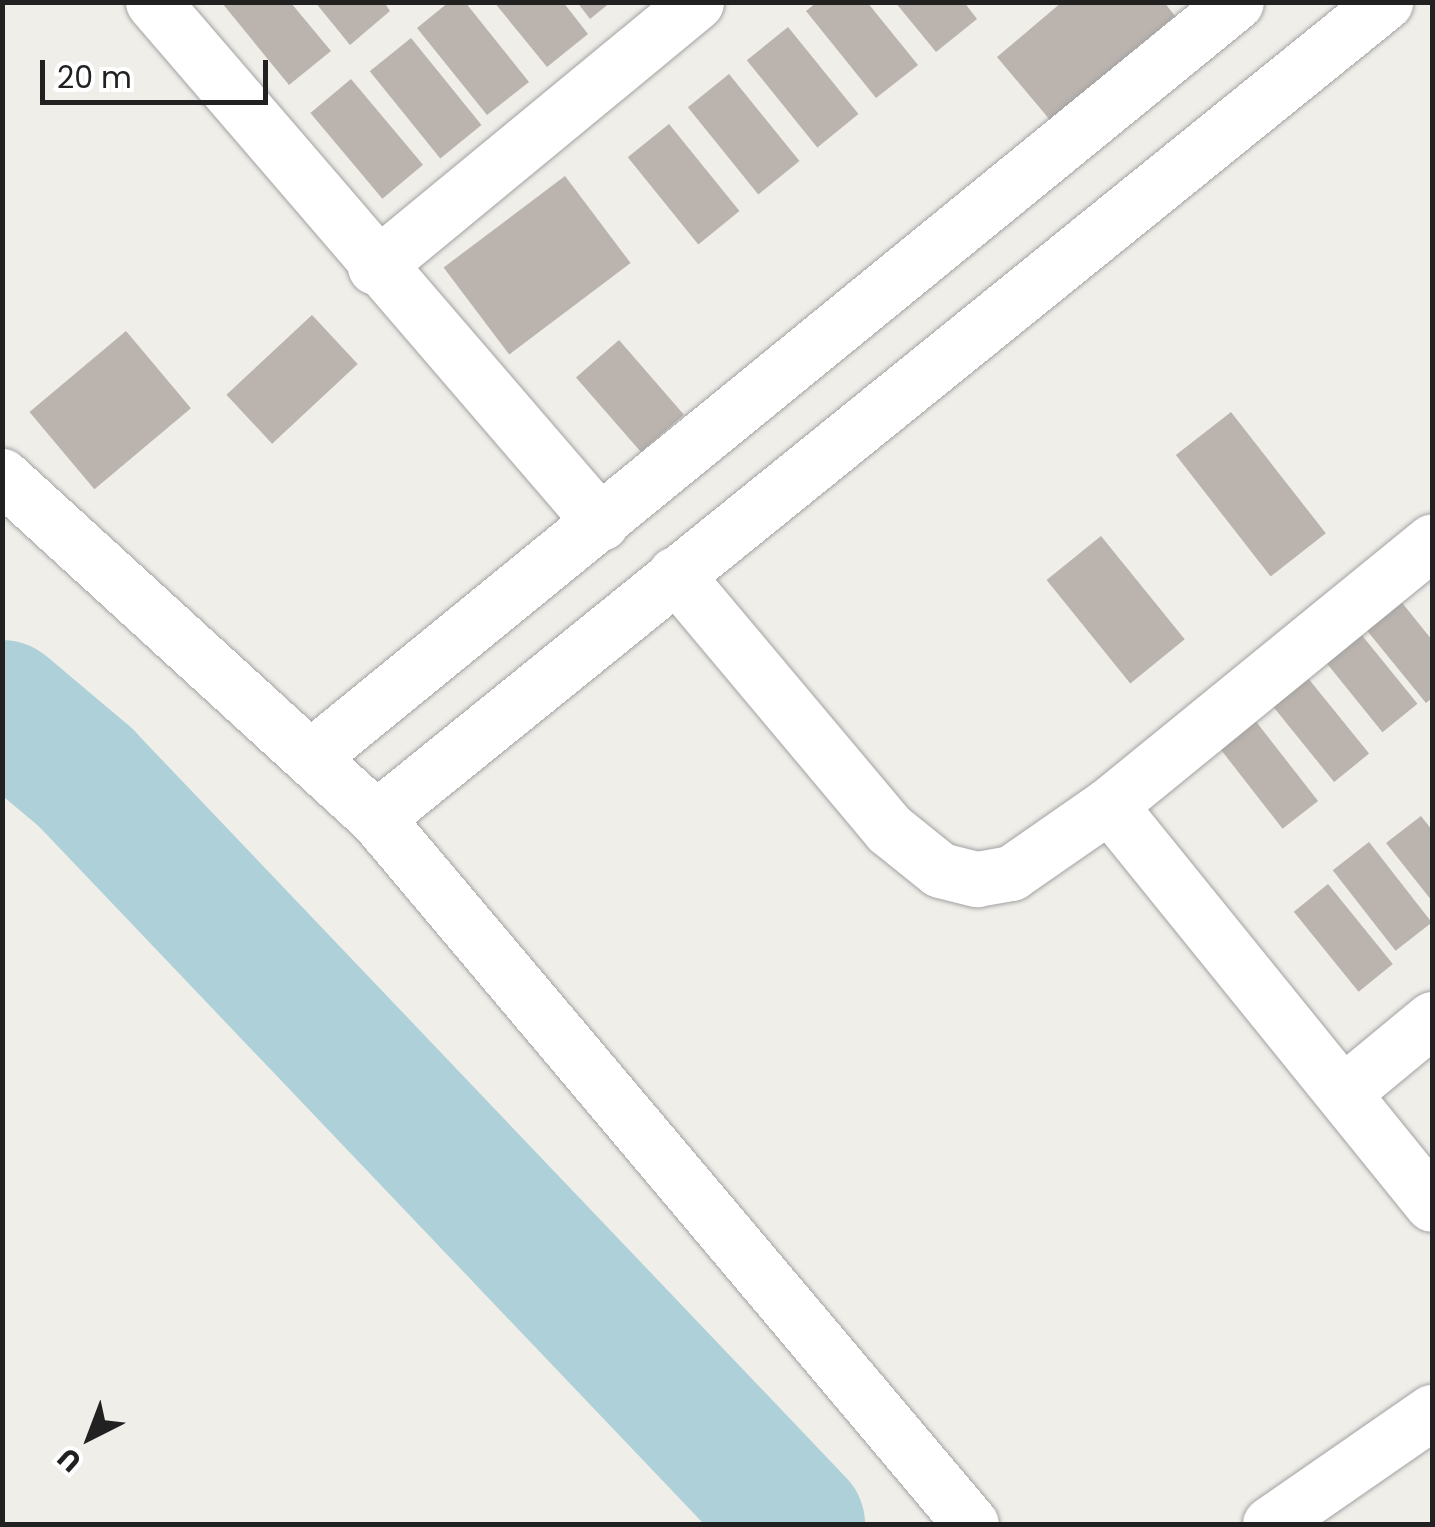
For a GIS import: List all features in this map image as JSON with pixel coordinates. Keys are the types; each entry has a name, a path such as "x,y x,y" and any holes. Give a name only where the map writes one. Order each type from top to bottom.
{"street":[{"path":"376,267 696,2"},
{"path":"313,755 1236,2"},
{"path":"376,818 1385,2"},
{"path":"156,3 376,267 601,522"},
{"path":"2,476 153,619 313,755 376,818 971,1524"},
{"path":"675,574 889,829 940,870 977,879 1011,873 1109,805 1432,542"},
{"path":"1109,805 1345,1091 1432,1204"},
{"path":"1345,1091 1432,1019"},
{"path":"1270,1524 1432,1412"}],"building":[{"path":"315,2 384,2 390,11 350,45"},
{"path":"449,2 465,2 529,82 487,115 417,28"},
{"path":"494,2 563,2 588,34 547,67"},
{"path":"577,2 611,2 590,19"},
{"path":"817,2 867,2 918,65 876,98 806,11"},
{"path":"895,2 964,2 977,19 936,52"},
{"path":"1062,2 1164,2 1175,16 1050,120 997,57"},
{"path":"222,3 291,3 331,51 289,85"},
{"path":"788,27 858,114 817,147 747,60"},
{"path":"411,38 481,125 440,158 370,71"},
{"path":"729,74 799,161 758,194 688,107"},
{"path":"351,79 423,165 382,199 310,113"},
{"path":"669,124 739,211 698,244 628,157"},
{"path":"565,176 631,263 509,355 444,267"},
{"path":"312,315 358,364 272,444 226,395"},
{"path":"126,331 191,408 94,489 29,412"},
{"path":"619,340 684,415 641,452 576,377"},
{"path":"1231,412 1326,533 1271,576 1176,455"},
{"path":"1101,536 1185,639 1130,683 1047,580"},
{"path":"1395,594 1432,640 1432,698 1426,703 1360,622"},
{"path":"1352,623 1417,704 1382,732 1317,651"},
{"path":"1303,672 1369,754 1334,782 1268,700"},
{"path":"1254,719 1318,801 1283,829 1219,747"},
{"path":"1421,816 1432,830 1432,901 1386,843"},
{"path":"1369,842 1432,922 1396,951 1333,870"},
{"path":"1328,884 1393,964 1359,992 1294,912"}],"waterway":[{"path":"2,707 85,777 797,1524"}]}
